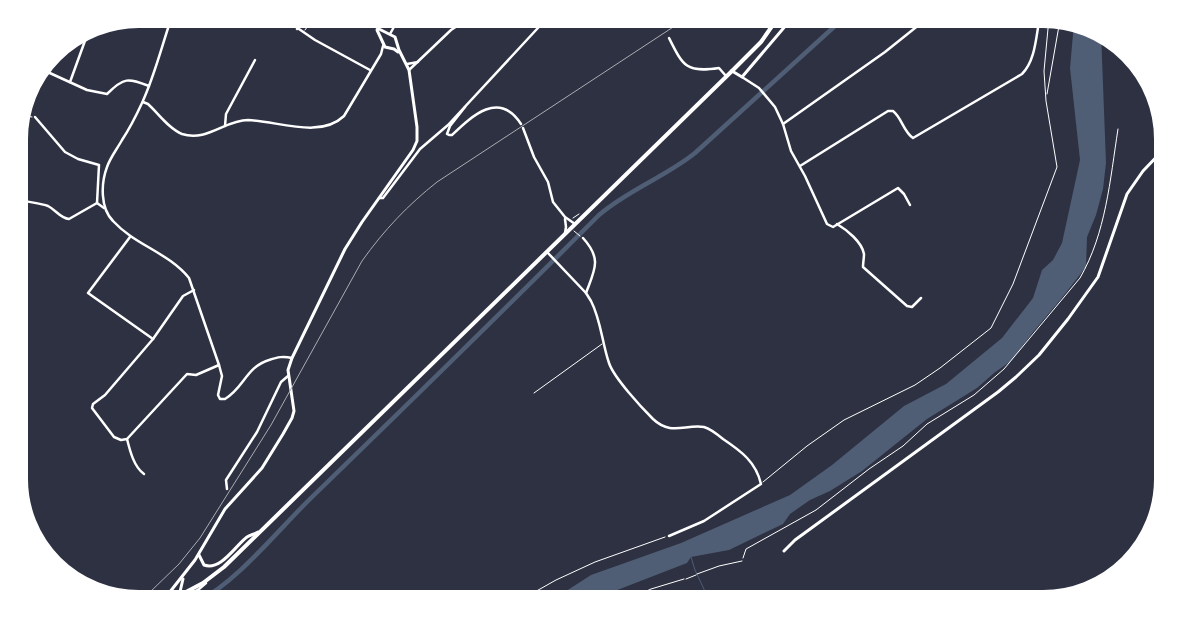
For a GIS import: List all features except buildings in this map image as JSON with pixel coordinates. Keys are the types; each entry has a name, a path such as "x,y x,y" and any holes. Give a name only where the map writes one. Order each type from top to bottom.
{"main road":[{"path":"184,593 209,578 260,532 548,253 565,233 761,42 773,25"},
{"path":"732,71 742,77 786,25"},
{"path":"170,593 186,574 199,554 218,518 262,468 292,418 294,405 288,370 292,358 345,249 413,150 417,141 417,127 409,70 401,55 396,39 376,27"},
{"path":"376,27 383,43 401,55"},
{"path":"383,43 384,36 389,34"},
{"path":"390,48 395,46 396,39"},
{"path":"784,551 795,540 893,470 1016,377 1051,342 1098,277 1127,194 1143,171 1157,156"},
{"path":"199,554 204,566 214,566 248,537 260,532"},
{"path":"180,593 186,574"}],"street":[{"path":"104,208 104,179 107,166 142,102 169,25"},
{"path":"292,25 370,70"},
{"path":"297,29 300,25"},
{"path":"389,34 396,25"},
{"path":"409,70 458,25"},
{"path":"379,198 384,198 420,149 448,125 541,25"},
{"path":"783,124 885,52 919,25"},
{"path":"800,166 888,111 893,110 898,115 908,134 913,138 1022,74 1032,60 1038,25"},
{"path":"394,29 396,39"},
{"path":"70,82 86,38"},
{"path":"669,38 678,58 685,66 696,69 719,68 726,76"},
{"path":"381,54 383,43"},
{"path":"142,102 148,104 176,131 182,134 204,135 245,120 289,127 319,127 338,122 344,116 370,70 381,54 390,48"},
{"path":"226,126 226,114 255,60"},
{"path":"406,64 419,61"},
{"path":"46,72 87,90 107,94 122,82 132,80 149,86"},
{"path":"742,77 759,88 775,107 783,124 791,151 827,224 833,227 898,188 910,205"},
{"path":"466,105 450,126 447,134 452,135 478,113 492,107 498,107 509,112 521,124"},
{"path":"35,117 65,152 78,159 99,165 97,203"},
{"path":"523,128 534,157 548,182 553,202 565,218 575,224"},
{"path":"25,202 48,206 64,218 69,219 97,203"},
{"path":"97,203 104,208 112,221 130,237 161,255 182,270 189,278 219,365 222,376 218,395 223,399 232,394 254,367 261,362 282,356 292,358"},
{"path":"565,218 565,233"},
{"path":"837,224 859,244 864,255 864,267 887,289 909,308 921,298"},
{"path":"130,237 88,293 153,339"},
{"path":"583,238 591,248 596,261 586,292"},
{"path":"548,253 586,292 593,304 608,361 613,372 652,418 665,427 673,429 701,427 710,429 748,458 757,470 761,484 704,521 668,536"},
{"path":"194,290 183,296 153,339 105,395 92,406 114,437 121,440 127,439 187,374 196,375 219,365"},
{"path":"227,489 226,480 258,432 282,382 288,378"},
{"path":"127,439 130,453 140,472 144,474"},
{"path":"190,593 209,578"}],"lane":[{"path":"534,393 604,342"},
{"path":"686,579 719,566 742,561"}],"path":[{"path":"306,33 305,31 309,25"},
{"path":"761,484 807,446 844,420 915,385 991,328 1013,284 1057,167 1046,98 1044,71 1048,25"},
{"path":"1046,98 1059,26"},
{"path":"28,116 35,117"},
{"path":"742,561 746,549 816,510 869,469 903,446 927,424 974,395 1004,369 1080,278 1086,268 1102,228 1118,129"},
{"path":"572,218 578,213"},
{"path":"574,231 583,238"},
{"path":"533,593 595,562 668,536"},
{"path":"642,593 686,579"}],"water":[{"path":"1073,29 1101,41 1106,163 1103,189 1096,215 1087,237 1086,267 1011,361 977,388 927,419 862,471 830,491 810,500 790,514 783,524 729,550 691,557 687,563 610,593 563,593 591,575 681,543 790,495 832,465 904,406 946,384 1002,338 1033,298 1042,270 1053,260 1062,243 1080,160 1070,68"}],"waterway":[{"path":"212,593 242,569 311,498 599,215 622,198 695,153 836,25"},
{"path":"691,557 706,593"}],"railway":[{"path":"149,593 179,564 200,538 271,425 362,261 397,218 437,182 676,25"}]}
